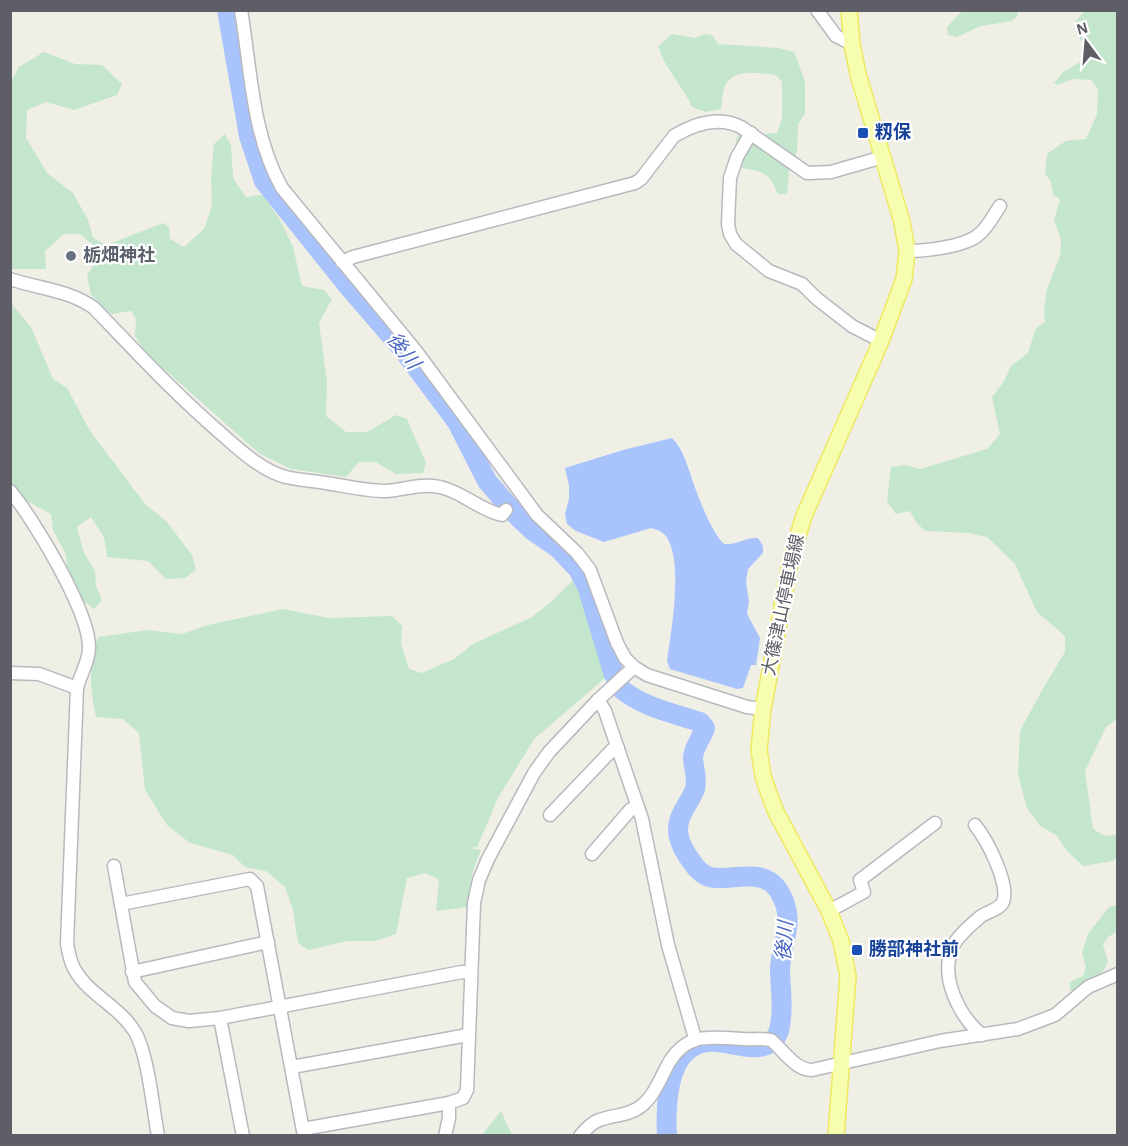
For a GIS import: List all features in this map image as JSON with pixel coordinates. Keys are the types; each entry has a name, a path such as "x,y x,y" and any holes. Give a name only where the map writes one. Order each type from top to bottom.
{"main road":[{"name":"大篠津山停車場線","path":"836,1136 848,976 841,941 829,911 776,812 763,776 759,750 763,709 790,558 804,516 881,340 904,279 907,251 902,222 852,44 849,10"}],"street":[{"path":"241,10 263,143 270,166 282,188 416,351 537,515 577,553 590,570 617,643 625,658 647,675 747,707 763,709"},
{"path":"817,10 836,36 852,44"},
{"path":"342,262 352,256 635,183 674,136 701,124 723,121 733,123 807,173 831,172 883,157"},
{"path":"751,133 737,157 730,178 728,224 730,234 736,244 769,271 802,284 852,326 881,340"},
{"path":"907,251 968,241 977,236 989,223 1000,206"},
{"path":"10,279 82,299 94,308 157,375 213,426 244,453 267,469 284,477 374,491 390,491 426,485 458,493 480,508 494,513 502,515 506,510"},
{"path":"10,491 45,541 75,600 90,647 77,688 67,944 74,969 85,984 118,1010 136,1033 142,1049 158,1136"},
{"path":"121,904 250,879 257,886 304,1132 449,1103 463,1098 467,1090 474,903 478,880 534,773 549,752 598,700 634,667"},
{"path":"10,673 39,674 77,688"},
{"path":"598,700 605,711 638,807 651,858 668,945 695,1038"},
{"path":"550,815 612,750 618,748"},
{"path":"592,854 631,809 638,807"},
{"path":"829,911 864,892 860,880 935,823"},
{"path":"975,825 989,847 1001,876 1003,901 999,907 982,916 958,938 948,961 952,992 982,1035"},
{"path":"114,866 135,982 155,1006 172,1018 189,1021 220,1018 462,972 471,973"},
{"path":"132,972 268,942"},
{"path":"580,1136 597,1121 633,1112 643,1105 671,1059 682,1046 695,1038 714,1037 773,1042 799,1067 806,1070 940,1041 1018,1029 1055,1014 1088,987 1118,974"},
{"path":"220,1018 243,1136"},
{"path":"292,1067 468,1035"},
{"path":"445,1136 449,1119 449,1103"}],"green space":[{"path":"963,10 1017,11 1018,15 1012,21 981,26 957,37 948,35 947,27"},
{"path":"1084,11 1118,11 1118,718 1106,727 1085,771 1093,829 1105,836 1117,835 1118,857 1112,861 1083,866 1067,851 1056,835 1040,826 1027,808 1018,775 1020,731 1065,652 1065,636 1037,612 1015,564 987,537 969,533 925,531 910,511 896,514 887,502 891,467 905,465 920,469 987,449 1000,434 992,397 1003,383 1011,366 1028,353 1036,328 1045,322 1047,289 1060,256 1061,240 1054,220 1060,200 1053,194 1051,182 1045,173 1047,154 1066,141 1086,139 1097,114 1098,89 1091,80 1072,79 1057,85 1054,83 1063,72 1084,60 1087,53 1075,23"},
{"path":"672,34 695,38 705,34 712,35 718,44 778,48 794,52 805,81 805,114 798,124 797,152 789,171 787,194 778,194 772,181 765,174 742,168 736,139 738,135 777,133 782,119 782,82 776,75 739,74 728,82 723,91 721,109 706,112 692,107 658,46"},
{"path":"44,52 75,64 102,65 122,84 117,95 74,110 46,102 27,110 26,138 47,173 73,193 88,220 93,238 107,245 163,223 169,227 170,239 184,247 204,229 212,205 211,177 214,144 225,134 231,145 233,178 246,197 263,195 280,220 293,247 302,286 324,290 332,299 319,323 327,382 326,416 346,432 367,432 396,415 407,419 426,463 423,473 396,474 376,462 359,462 346,477 291,469 260,454 146,353 135,336 136,320 132,311 111,314 91,295 87,276 95,262 98,249 80,234 64,234 45,251 46,269 11,269 11,82 19,67"},
{"path":"10,302 31,327 53,379 67,388 90,431 145,504 167,522 192,555 196,570 185,578 166,579 148,561 107,557 104,537 91,517 77,527 84,553 95,571 96,586 102,600 94,609 78,597 67,566 66,554 53,530 51,514 25,500 11,486"},
{"path":"574,579 583,586 593,617 606,665 605,678 534,739 498,798 477,847 468,848 481,850 473,870 467,907 436,911 439,880 426,873 407,878 396,934 375,941 347,941 309,950 298,943 293,910 285,887 266,871 245,867 233,855 190,843 167,825 145,790 139,733 123,719 96,717 91,677 98,637 148,630 182,634 208,625 283,609 329,618 392,616 402,626 401,644 409,669 422,673 454,659 473,644 532,617"},
{"path":"1117,905 1117,931 1107,938 1103,945 1108,962 1103,971 1075,993 1070,989 1070,982 1083,976 1086,968 1082,952 1088,934 1109,907"},
{"path":"501,1111 512,1135 482,1135"}],"water":[{"path":"672,438 684,456 714,531 724,544 758,538 763,546 763,553 748,569 746,581 749,601 747,614 760,638 756,665 751,665 743,688 737,689 670,669 667,661 675,576 674,559 670,544 664,534 651,528 604,542 576,531 567,524 565,514 569,499 569,485 565,468"}],"waterway":[{"name":"後川","path":"227,10 249,136 264,181 348,286 404,351 457,422 487,481 517,516 533,531 558,548 578,569 587,586 614,675"},
{"name":"後川","path":"620,688 648,705 700,722 705,728 693,757 695,789 682,813 679,824 678,833 681,843 697,869 705,875 713,878 754,877 773,884 785,903 788,921 781,958 782,1006 776,1037 771,1043 761,1047 717,1042 701,1043 688,1050 679,1060 669,1089 667,1136"}],"place":[{"name":"籾保","path":"863,133"},
{"name":"栃畑神社","path":"71,256"},
{"name":"勝部神社前","path":"857,950"}]}
